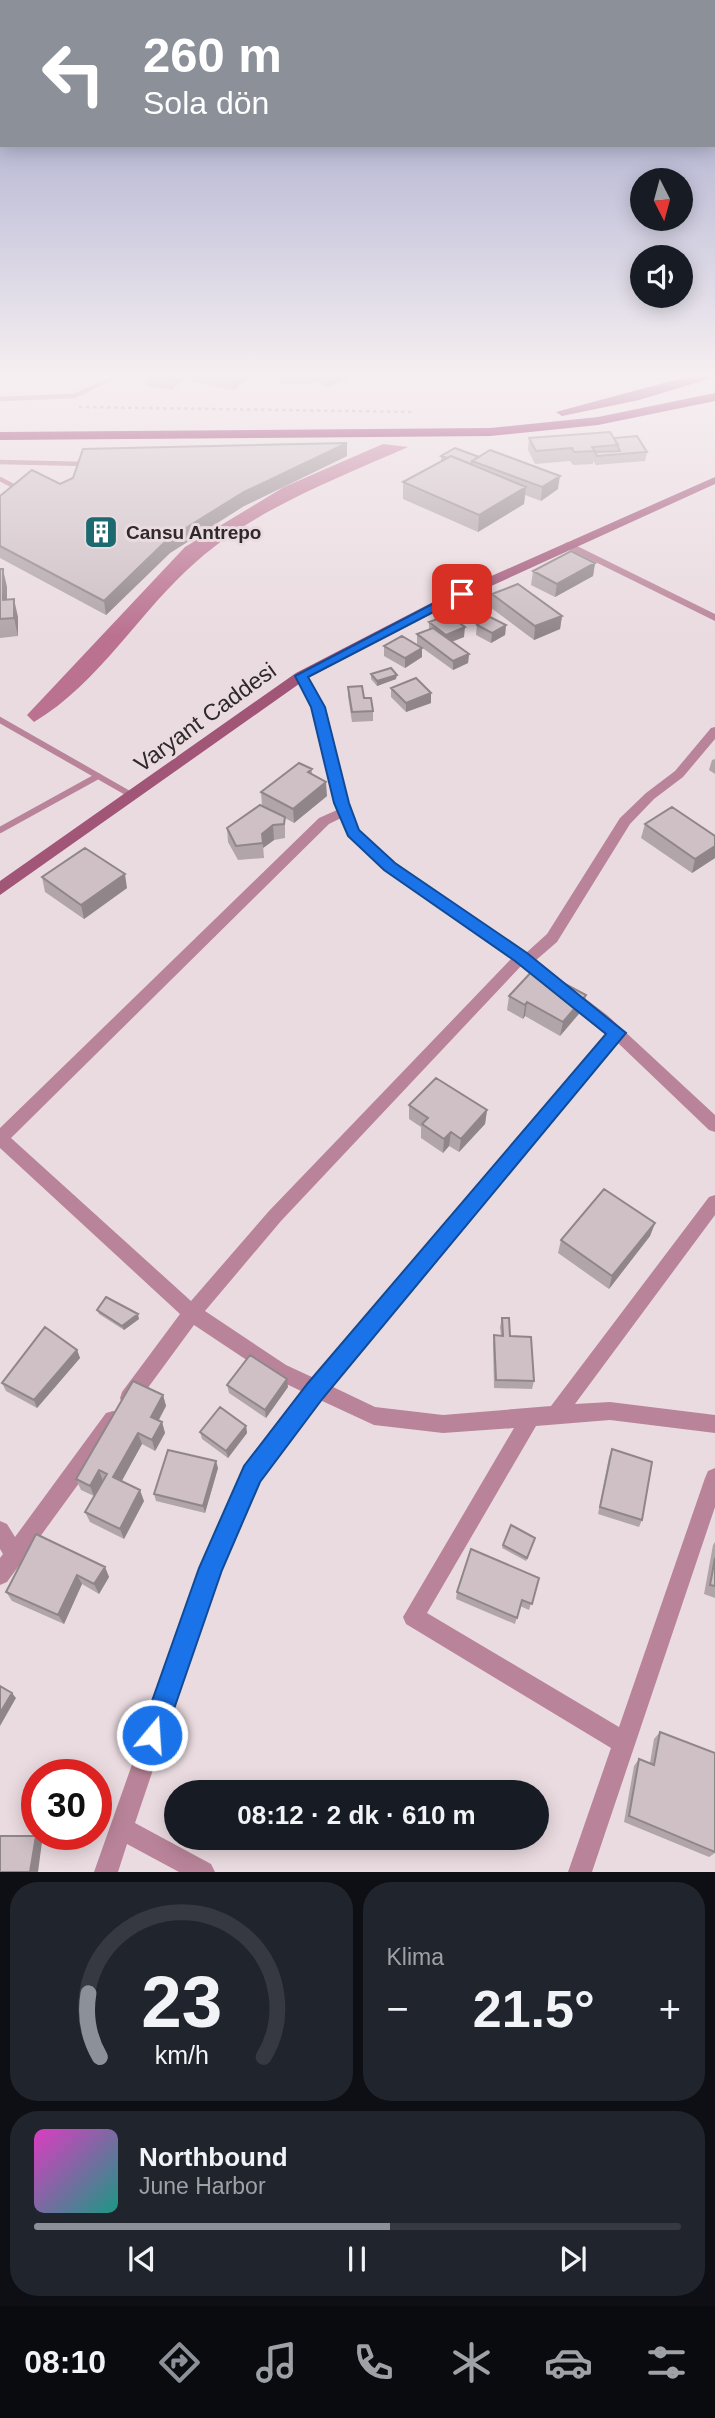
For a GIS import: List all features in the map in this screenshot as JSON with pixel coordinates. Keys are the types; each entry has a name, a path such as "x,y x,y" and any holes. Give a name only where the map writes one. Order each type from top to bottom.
{"street":[{"name":"Varyant Caddesi","path":"0,889 301,676 440,604 715,480"},
{"path":"569,545 715,618"},
{"path":"301,676 318,707 353,832 390,866 524,959 617,1033 715,1125"},
{"path":"0,1575 192,1313 275,1216 524,959 552,938 625,821 650,796 679,774 715,731"},
{"path":"345,811 324,821 0,1138 192,1313 279,1371 374,1416 443,1424 610,1412 715,1424"},
{"path":"106,1872 211,1568 252,1474 316,1390 617,1033"},
{"path":"555,1416 715,1202"},
{"path":"530,1419 413,1617 624,1743"},
{"path":"580,1872 715,1478"},
{"path":"0,1531 14,1553"},
{"path":"121,1828 203,1872"}],"lane":[{"path":"0,463 95,464"},
{"path":"0,479 24,491"},
{"path":"0,720 134,796"},
{"path":"0,830 98,776"}],"shaded area":[{"path":"343,461 375,461 271,510 220,542 176,580 100,667 58,706 34,722 27,715 185,547 284,487"}],"building":[{"name":"Cansu Antrepo","path":"79,461 308,461 244,492 168,539 104,601 0,546 0,496 32,470 60,484 73,478"},
{"path":"441,461 464,461 526,487 479,515 403,482"},
{"path":"473,461 521,461 560,476 542,487"},
{"path":"571,551 595,563 557,584 533,571"},
{"path":"0,569 3,569 3,600 14,599 14,618 0,619"},
{"path":"518,584 562,616 535,626 492,594"},
{"path":"448,615 465,627 446,635 429,622"},
{"path":"490,617 506,625 492,633 477,625"},
{"path":"433,628 469,654 453,661 417,634"},
{"path":"402,636 422,648 405,658 384,646"},
{"path":"391,668 397,675 377,681 371,674"},
{"path":"416,678 431,693 406,703 391,688"},
{"path":"362,686 364,698 371,698 373,711 352,712 348,687"},
{"path":"299,763 312,769 308,772 326,782 293,809 261,792"},
{"path":"260,805 285,817 284,824 273,825 262,834 263,843 236,846 227,828"},
{"path":"672,807 715,836 715,846 695,859 645,824"},
{"path":"85,848 125,874 81,905 42,877"},
{"path":"535,968 586,995 563,1022 527,1002 525,1005 509,996"},
{"path":"436,1078 487,1110 461,1139 451,1132 444,1139 422,1124 428,1118 409,1105"},
{"path":"604,1189 655,1223 612,1276 561,1240"},
{"path":"106,1297 138,1314 122,1326 97,1310"},
{"path":"502,1318 509,1318 510,1336 531,1337 534,1381 496,1380 494,1335 503,1336"},
{"path":"45,1327 77,1350 34,1400 2,1383"},
{"path":"250,1355 287,1379 265,1410 227,1385"},
{"path":"133,1381 163,1395 151,1417 162,1422 152,1440 138,1433 113,1477 140,1490 120,1529 85,1512 107,1474 99,1470 90,1486 76,1479"},
{"path":"220,1407 246,1426 226,1451 200,1432"},
{"path":"612,1449 652,1462 642,1520 600,1507"},
{"path":"168,1450 216,1461 203,1506 154,1494"},
{"path":"511,1525 535,1538 527,1558 503,1545"},
{"path":"36,1534 105,1567 94,1584 77,1575 58,1615 6,1592"},
{"path":"471,1549 539,1578 532,1604 522,1600 517,1618 457,1592"},
{"path":"715,1558 715,1586 710,1585"},
{"path":"0,1686 12,1693 0,1713"},
{"path":"660,1732 715,1753 715,1852 629,1816 639,1759 654,1765"},
{"path":"0,1836 21,1836 21,1850 34,1850 30,1872 0,1872"}],"place":[{"name":"Cansu Antrepo","path":"101,532"}],"route":[{"path":"152,1735 211,1568 252,1474 316,1390 617,1033 521,957 390,866 353,832 341,803 318,707 301,676 462,594"}]}
